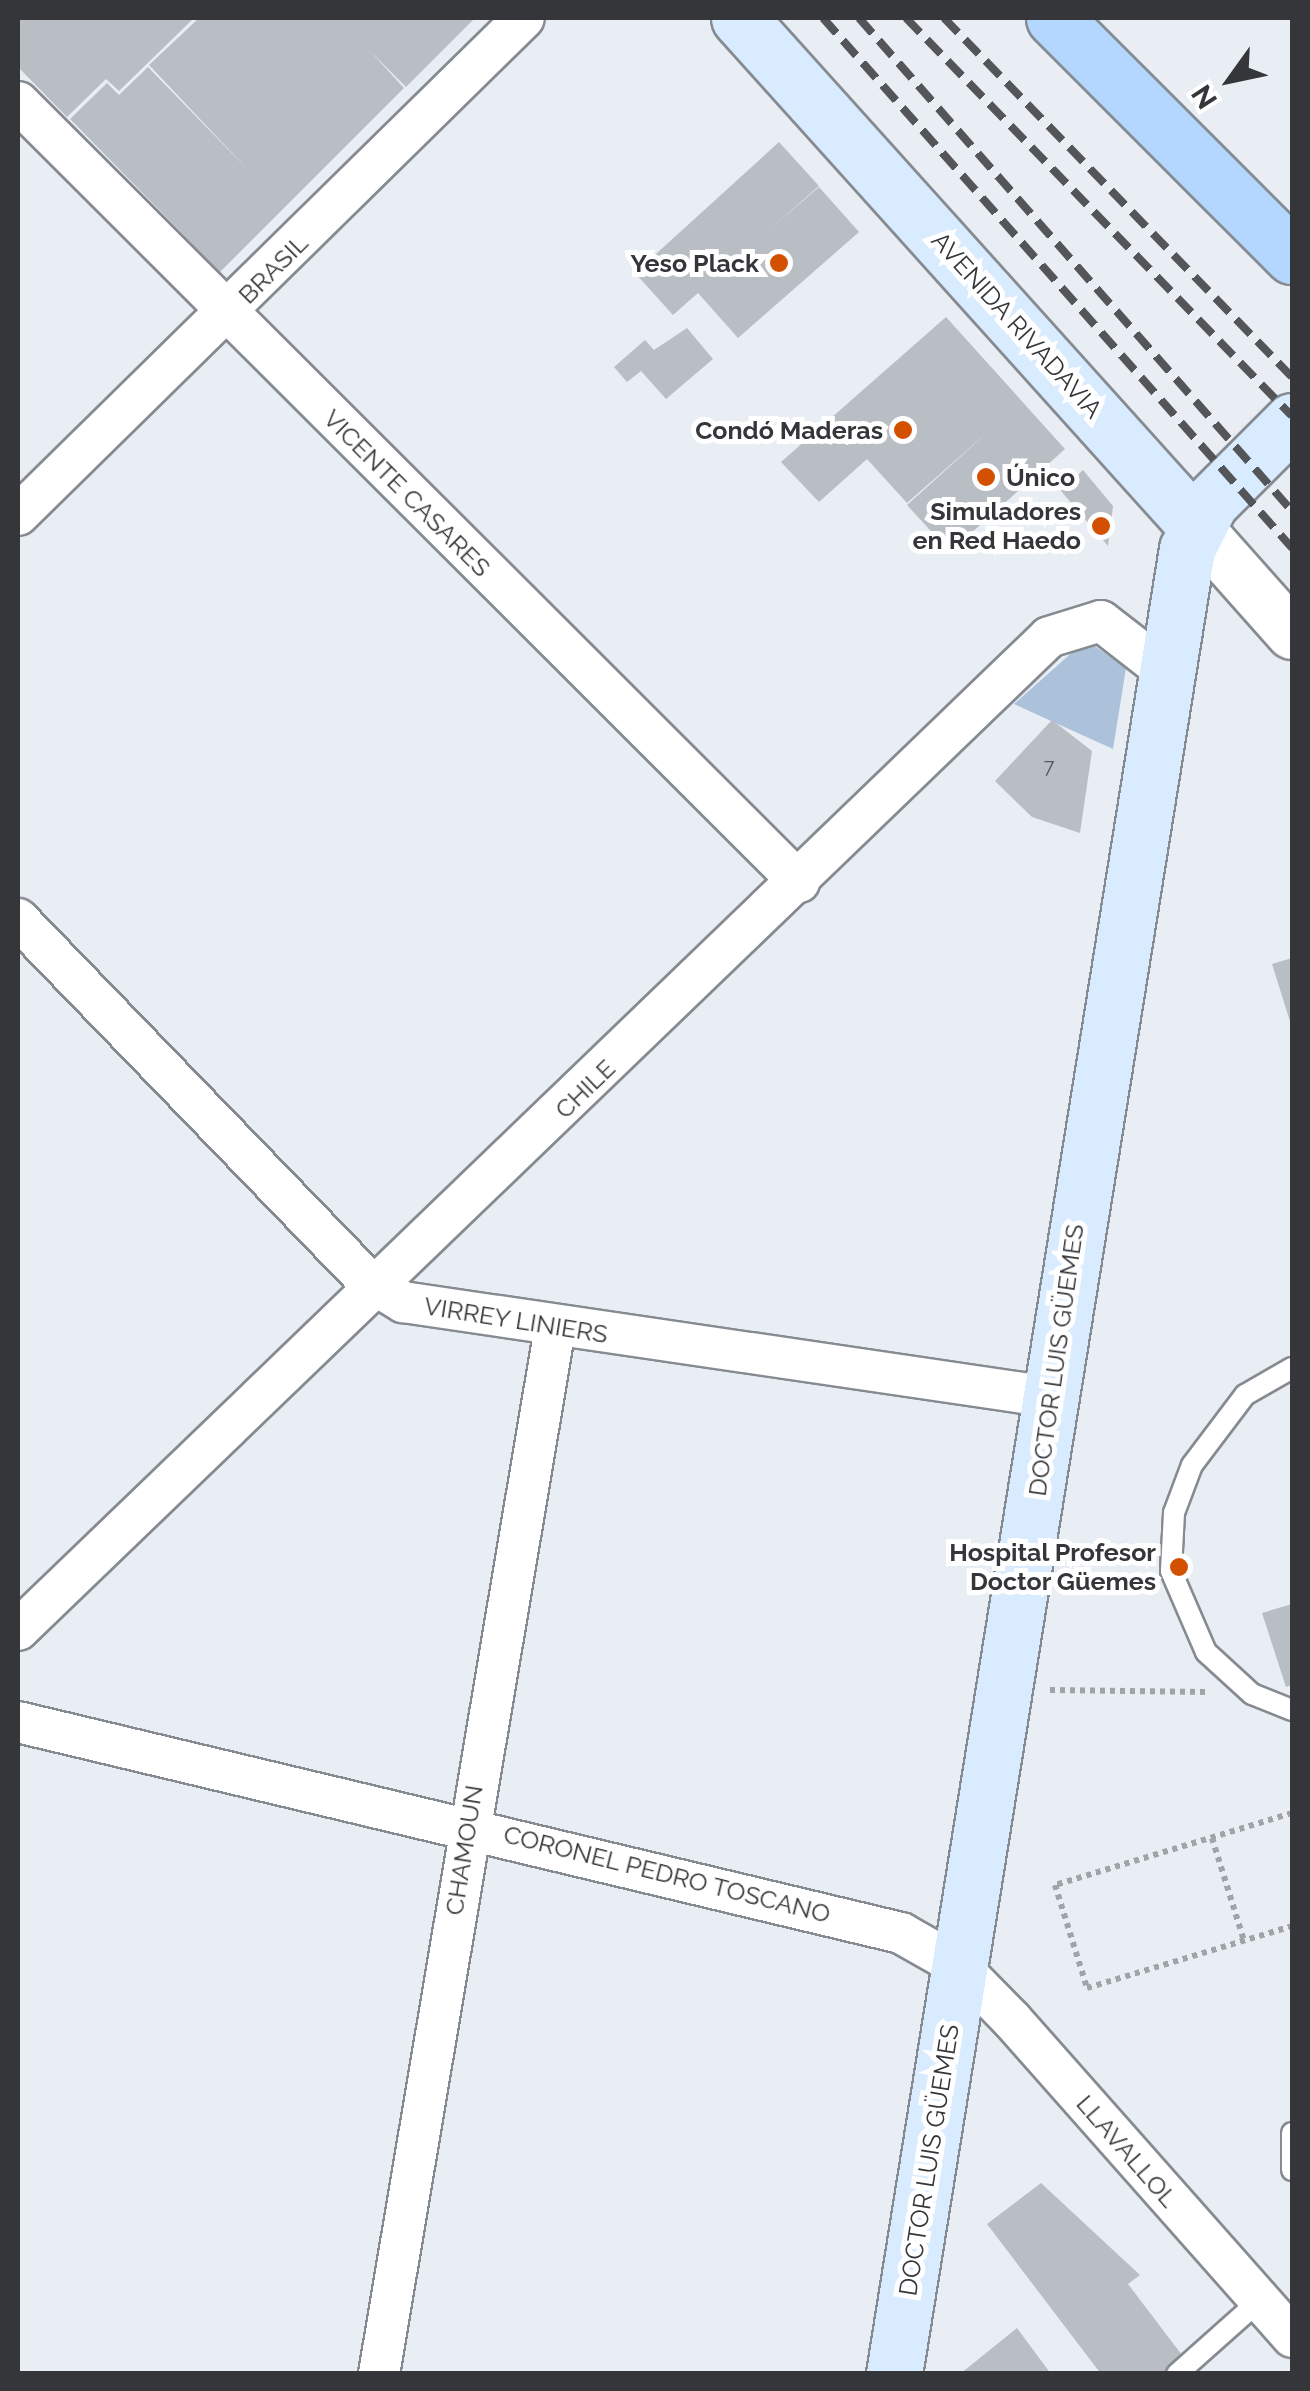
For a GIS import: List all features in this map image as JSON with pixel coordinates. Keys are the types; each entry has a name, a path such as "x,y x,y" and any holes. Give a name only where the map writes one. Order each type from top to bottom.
{"main road":[{"name":"AVENIDA RIVADAVIA","path":"740,18 1196,527"},
{"path":"1054,18 1292,256"},
{"path":"1196,527 1292,421"},
{"name":"DOCTOR LUIS GÜEMES","path":"894,2374 1164,670 1196,527"}],"street":[{"name":"BRASIL","path":"18,514 227,315 524,18"},
{"name":"VICENTE CASARES","path":"18,102 227,315 799,882"},
{"name":"AVENIDA RIVADAVIA","path":"1196,527 1292,634"},
{"name":"CHILE","path":"18,1630 378,1290 1048,638 1100,621 1164,670"},
{"path":"18,918 378,1290"},
{"name":"VIRREY LINIERS","path":"378,1290 555,1328 1050,1397"},
{"name":"CHAMOUN","path":"379,2374 468,1826 555,1328"},
{"name":"CORONEL PEDRO TOSCANO","path":"18,1722 880,1926 959,1966"},
{"name":"LLAVALLOL","path":"959,1966 1292,2337"}],"lane":[{"path":"1292,1368 1245,1394 1214,1428 1174,1513 1171,1570 1183,1610 1206,1652 1252,1694 1292,1710"},
{"path":"1292,2133 1292,2170"},
{"path":"1177,2374 1258,2301"}],"path":[{"path":"1044,1690 1252,1694"},
{"path":"1292,1813 1055,1886 1086,1988 1292,1926"},
{"path":"1212,1838 1244,1941"}],"shaded area":[{"path":"1086,640 1126,668 1113,749 1014,704"}],"building":[{"path":"18,18 194,18 119,91 106,79 67,117 18,67"},
{"path":"199,18 475,18 406,87 370,51 404,88 220,272 70,119 107,83 119,95 148,67 251,173 149,65"},
{"path":"779,142 819,186 770,229 819,187 859,232 738,338 698,293 673,315 635,273"},
{"name":"Condó Maderas","path":"946,317 1065,449 950,552 907,505 989,431 907,503 867,459 819,502 781,462"},
{"path":"687,328 713,359 666,399 641,371 627,382 614,367 645,340 654,350"},
{"name":"Simuladores en Red Haedo","path":"1083,470 1113,506 1108,546 1061,491"},
{"path":"1052,720 1092,751 1080,833 1032,817 995,781"},
{"path":"1292,958 1292,1028 1272,964"},
{"path":"1292,1604 1292,1685 1286,1687 1262,1613"},
{"path":"1041,2183 1140,2275 1128,2284 1188,2363 1174,2374 1101,2374 987,2224"},
{"path":"1017,2328 1051,2374 960,2374"}],"railway":[{"path":"823,18 1292,548"},
{"path":"859,18 1292,511"},
{"path":"906,18 1292,416"},
{"path":"944,18 1292,377"}],"place":[{"name":"Yeso Plack","path":"779,263"},
{"name":"Condó Maderas","path":"903,430"},
{"name":"Único","path":"986,477"},
{"name":"Simuladores en Red Haedo","path":"1101,526"},
{"name":"Hospital Profesor Doctor Güemes","path":"1179,1567"}]}
